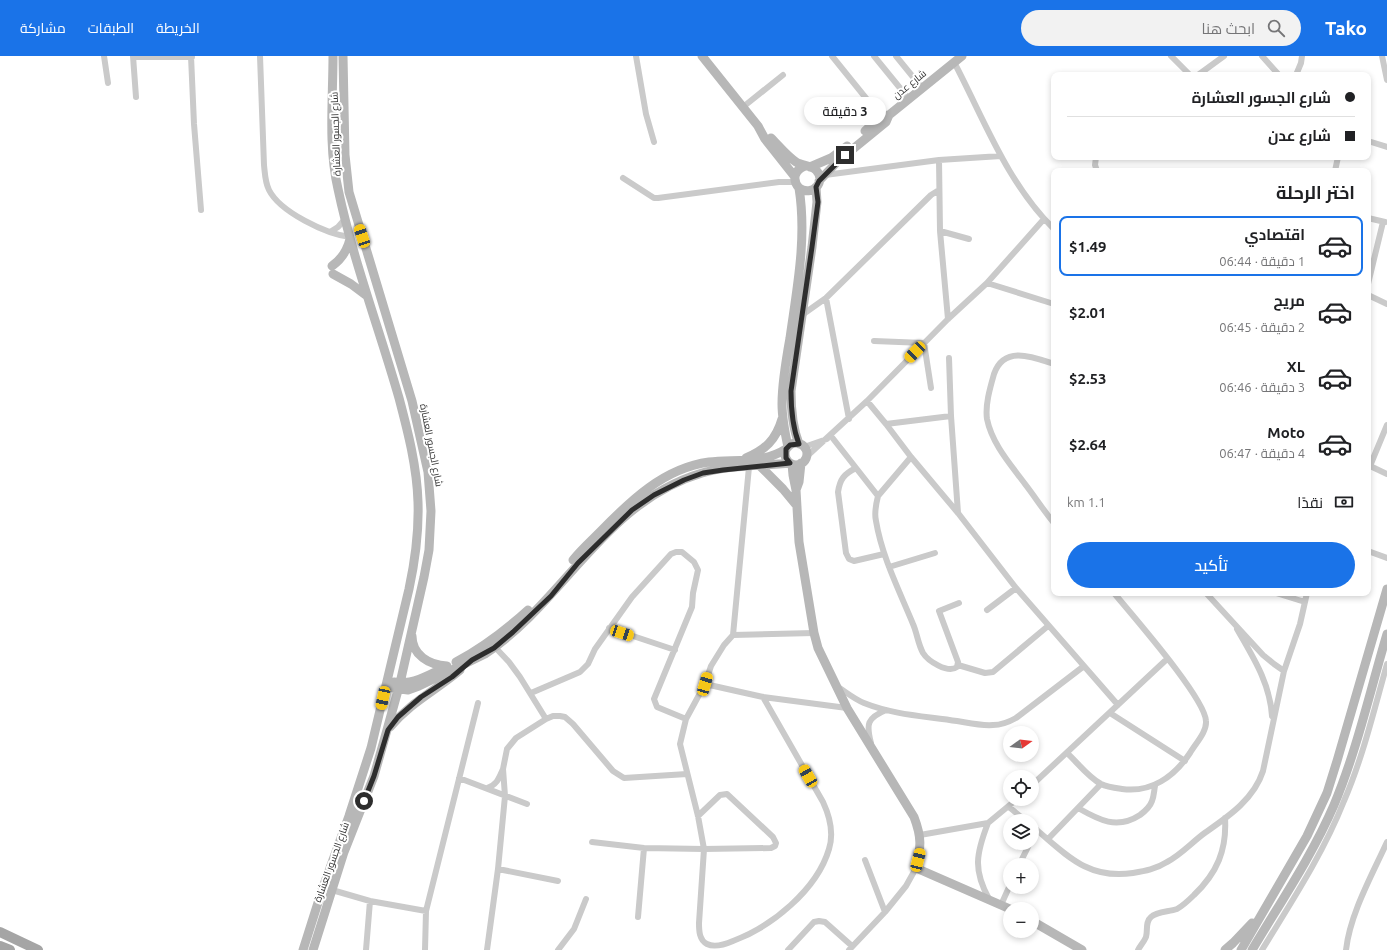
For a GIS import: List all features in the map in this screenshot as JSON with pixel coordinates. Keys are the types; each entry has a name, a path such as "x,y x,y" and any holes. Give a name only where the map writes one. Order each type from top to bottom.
{"main road":[{"path":"0,932 38,950"},
{"path":"0,946 10,950"}],"street":[{"path":"104,56 108,83"},
{"path":"136,97 133,56 192,56 194,124 201,210"},
{"path":"260,56 264,166 269,190 277,202 308,223 350,238 342,257 332,270 368,296"},
{"name":"شارع الجسور العشارة","path":"303,950 322,890 363,774 378,721 401,628 414,565 418,527 418,502 414,460 410,439 395,384 350,238 338,189 333,158 333,56"},
{"name":"شارع الجسور العشارة","path":"312,950 344,852 374,776 388,730 424,577 429,550 431,511 423,447 412,401 370,260 354,212 346,174 343,56"},
{"path":"636,56 646,114 654,142"},
{"path":"702,56 758,126 797,163 807,166 817,172 820,181 793,375 791,407 795,434 806,452 797,462 799,482 796,490 799,542 814,633 818,648 834,684 847,708 910,810 920,835 920,853 916,868 906,886 885,912 851,948 825,922 819,921 814,922 788,950"},
{"path":"832,56 885,118"},
{"path":"874,56 909,99"},
{"path":"896,56 922,88"},
{"path":"1171,56 1187,72"},
{"path":"1202,72 1224,56"},
{"path":"1262,56 1276,72"},
{"path":"1297,72 1302,56"},
{"path":"1382,56 1387,80"},
{"path":"958,59 1008,169 1044,219 1051,226"},
{"name":"شارع عدن","path":"807,166 831,158 885,118 958,59"},
{"path":"743,107 783,75"},
{"name":"شارع عدن","path":"820,181 837,162 885,118"},
{"path":"758,126 796,183 808,192 820,181 939,160 1001,156"},
{"path":"1371,142 1387,147"},
{"path":"939,160 940,231 948,318"},
{"path":"797,462 786,458 787,448 782,416 782,403 784,370 799,275 801,250 801,205 796,183 798,170 807,166"},
{"path":"623,178 654,198 779,182 796,183"},
{"path":"802,315 826,298 931,195 939,190"},
{"path":"330,232 338,227 345,219"},
{"path":"399,686 422,678 448,666 513,632 542,605 578,563 619,522 641,504 668,487 703,473 797,462 830,437 849,419 948,318 987,283 1044,219"},
{"path":"1371,219 1385,222 1371,273"},
{"path":"940,231 969,239"},
{"path":"357,262 370,260"},
{"path":"360,272 373,271"},
{"path":"987,283 1051,303"},
{"path":"1371,296 1387,304"},
{"path":"826,298 849,419"},
{"path":"874,341 924,343"},
{"path":"924,343 931,388"},
{"path":"1051,363 1028,355 1017,354 1000,363 995,371 987,405 987,419 1000,451 1051,519"},
{"path":"949,358 951,416 958,513"},
{"path":"867,401 910,457 958,513 1016,588 1118,705"},
{"path":"742,460 754,454 770,442 778,430 782,416"},
{"path":"886,424 951,416"},
{"path":"1371,461 1387,425"},
{"path":"388,730 405,710 421,697 452,677 492,644 537,601 583,549 623,508 658,481 686,468 708,462 763,458 780,453 793,444 801,445 830,437"},
{"path":"830,437 878,496"},
{"path":"910,457 878,496 875,519 888,568 914,626 924,654 938,666 949,670 954,669 958,665 958,659 939,613 940,610 959,603"},
{"path":"760,466 783,489 797,506"},
{"path":"1371,466 1387,474"},
{"path":"749,467 733,635 724,645 711,666 705,684 686,719 680,744 698,816 704,849 698,923 699,933 703,942 708,945 715,946 728,944 755,932 788,908 807,888 818,871 829,849 831,829 829,816 823,802 763,697"},
{"path":"856,468 842,477 839,483 838,492 846,553 849,559 854,561 884,554"},
{"path":"531,693 580,672 588,664 595,648 632,597 671,554 682,552 694,562 698,570 693,593 692,607 654,700 657,707 686,719"},
{"path":"1371,552 1387,558"},
{"path":"888,568 935,553"},
{"path":"987,610 1016,588"},
{"path":"1241,950 1307,836 1327,793 1387,589"},
{"path":"1067,753 1101,784 1128,790 1144,789 1155,786 1176,771 1185,761 1204,731 1206,721 1204,711 1196,698 1116,596"},
{"path":"1209,596 1263,655 1284,671"},
{"path":"1286,596 1305,602"},
{"path":"1039,832 1077,864 1104,874 1120,875 1142,872 1156,868 1178,856 1250,796 1258,784 1266,759 1272,723 1284,671 1298,630 1306,596"},
{"path":"1230,619 1256,662 1264,679 1269,696 1272,723"},
{"path":"958,665 985,673 992,672 1048,626"},
{"path":"412,628 412,640 420,655 432,664 448,666"},
{"path":"609,628 675,650"},
{"path":"733,635 814,633"},
{"path":"1252,950 1310,853 1333,806 1349,765 1387,634"},
{"path":"492,644 509,662 531,693 546,719"},
{"path":"1039,779 1167,659"},
{"path":"386,684 399,686 408,690 423,685 472,660"},
{"path":"1262,950 1307,877 1336,820 1361,755 1387,664"},
{"path":"834,684 857,700 886,710 920,717 956,720 994,726 1016,718 1032,708 1084,666"},
{"path":"705,684 763,697 847,708"},
{"path":"424,950 426,911 478,703"},
{"path":"874,753 868,734 868,725 870,719 876,714 886,710"},
{"path":"1110,712 1185,761"},
{"path":"487,950 498,869 505,796 503,770 507,749 510,743 546,719 553,716 560,716 570,721 578,728 613,771 624,778 688,774"},
{"path":"487,788 496,783 503,770"},
{"path":"460,778 527,804"},
{"path":"1048,839 1101,784"},
{"path":"1078,808 1106,822 1127,822 1135,818 1152,802 1155,786"},
{"path":"592,842 644,848 771,848 775,846 776,843 773,837 727,794 720,796 698,816"},
{"path":"920,835 988,823 1009,806 1018,814"},
{"path":"1138,950 1146,937 1147,924 1151,916 1156,913 1170,912 1180,907 1210,878 1218,864 1223,848 1225,818"},
{"path":"988,823 981,843 977,864 982,886 989,899"},
{"path":"1346,950 1347,938 1356,912 1387,842"},
{"path":"638,917 644,848"},
{"path":"865,860 885,912"},
{"path":"916,868 1001,905 1006,894"},
{"path":"498,869 558,881"},
{"path":"332,890 370,901 426,911"},
{"path":"558,950 574,929 586,900"},
{"path":"366,950 370,901"},
{"path":"1225,950 1265,909"},
{"path":"1039,925 1082,950"}],"route":[{"path":"364,801 374,776 388,730 398,717 421,697 452,677 472,660 485,654 503,641 551,596 578,563 632,510 654,495 684,480 703,473 790,463 785,455 786,449 790,445 796,443 799,444 792,421 791,391 818,202 816,187 819,181 845,155"}]}
